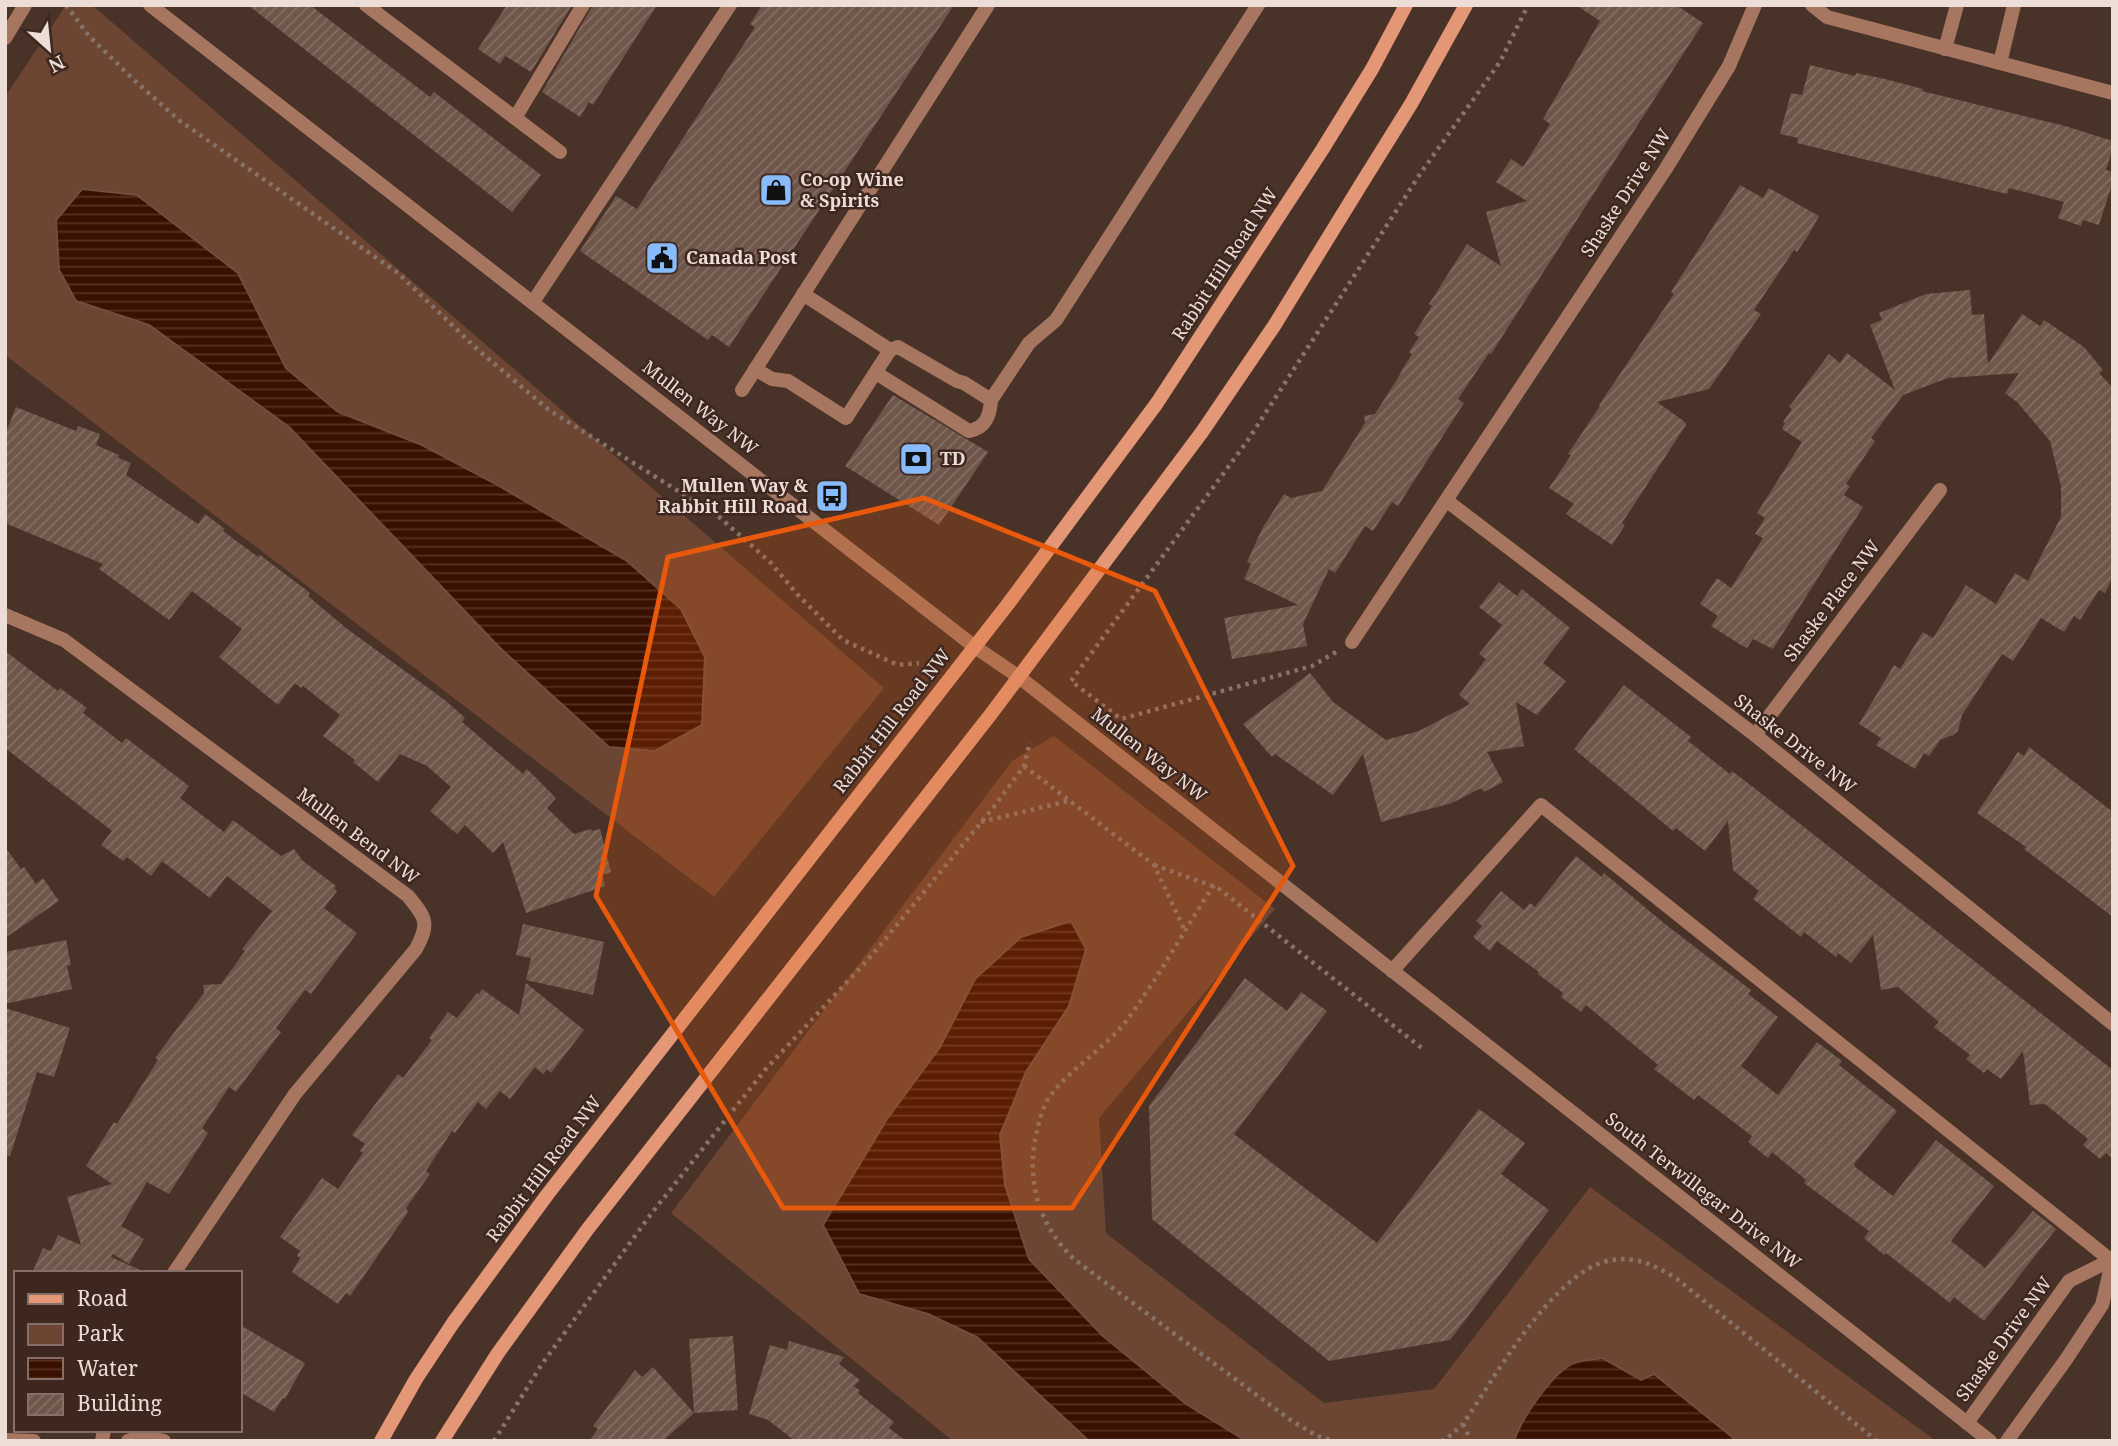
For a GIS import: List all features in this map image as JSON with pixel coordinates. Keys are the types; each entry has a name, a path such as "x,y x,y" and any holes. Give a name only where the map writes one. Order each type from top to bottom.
{"main road":[{"name":"Rabbit Hill Road NW","path":"381,1441 416,1379 453,1323 547,1195 975,647 1157,403 1322,150 1372,69 1406,5"},
{"path":"442,1441 498,1353 587,1230 1019,677 1202,432 1274,326 1410,104 1466,5"}],"street":[{"path":"5,38 25,5"},
{"name":"Mullen Way NW","path":"150,5 975,647 1019,677 1392,971"},
{"path":"366,5 560,152"},
{"path":"515,118 583,5"},
{"path":"533,302 730,5"},
{"path":"742,390 988,5"},
{"path":"876,373 970,430 978,429 986,422 991,400 1029,343 1056,320 1258,5"},
{"name":"Shaske Drive NW","path":"1352,642 1665,170 1730,66 1755,5"},
{"path":"1812,5 1827,17 2113,93"},
{"path":"1945,48 1957,5"},
{"path":"2000,64 2014,5"},
{"path":"803,294 890,350"},
{"path":"755,369 772,379 788,381 846,418 890,350 898,347 991,400"},
{"name":"Shaske Place NW","path":"1755,735 1940,490"},
{"name":"Shaske Drive NW","path":"1447,501 1755,735 2113,1024"},
{"name":"Mullen Bend NW","path":"5,615 64,640 408,897 424,914 425,932 416,949 295,1094 175,1271"},
{"path":"1392,971 1541,805 2112,1260 2102,1304 2007,1441"},
{"name":"South Terwillegar Drive NW","path":"1392,971 1990,1441"},
{"name":"Shaske Drive NW","path":"1966,1423 2069,1281 2112,1260"},
{"path":"128,1441 141,1437 164,1441"},
{"path":"5,1440 34,1441"}],"path":[{"path":"66,5 89,36 180,121 398,273 478,350 549,410 718,516 769,562 843,640 898,665 919,663"},
{"path":"1352,642 1312,666 1121,719 1071,681 1248,440 1420,174 1500,62 1528,5"},
{"path":"494,1441 542,1364 652,1214 765,1070 873,954 979,823 1024,766 1030,742"},
{"path":"1024,766 1154,865 1214,886 1423,1049"},
{"path":"979,823 1069,801"},
{"path":"1154,865 1184,930"},
{"path":"1214,886 1145,996 1115,1035 1048,1100 1038,1124 1033,1150 1032,1168 1037,1203 1054,1236 1076,1260 1289,1419 1317,1436 1335,1441"},
{"path":"1441,1441 1463,1424 1540,1313 1557,1294 1593,1265 1612,1259 1652,1263 1677,1279 1877,1441"},
{"path":"1463,1424 1471,1441"}],"highlighted area":[{"path":"924,498 1155,591 1293,866 1072,1208 783,1208 596,896 668,557"}],"green space":[{"path":"66,5 92,5 884,688 714,897 5,355 5,97"},
{"path":"1054,736 1275,909 1099,1118 1106,1233 1324,1403 1434,1389 1590,1187 1936,1441 953,1441 671,1213 1012,761"}],"water":[{"path":"82,189 137,195 238,273 286,368 338,412 422,445 494,483 627,561 681,609 705,657 702,725 655,751 609,747 501,649 289,427 149,325 76,301 59,270 56,220"},
{"path":"1071,921 1086,949 1069,1006 1026,1072 1000,1135 1005,1185 1029,1259 1103,1336 1186,1404 1246,1441 1089,1441 977,1337 928,1314 859,1294 823,1225 887,1119 940,1047 975,979 1021,937"},
{"path":"1602,1358 1641,1380 1654,1374 1737,1441 1514,1441 1537,1399 1562,1371 1577,1362"}],"building":[{"path":"248,5 310,5 430,97 434,92 541,175 512,212"},
{"path":"507,5 572,5 531,72 505,56 500,64 478,49"},
{"path":"593,5 657,5 593,105 589,102 580,117 542,92"},
{"path":"762,5 954,5 729,347 712,335 708,340 580,251 616,196 637,209 755,27 750,24"},
{"path":"1576,5 1676,5 1703,23 1491,354 1489,353 1458,399 1464,403 1398,506 1392,502 1373,531 1365,526 1335,573 1329,569 1303,624 1307,646 1232,659 1224,618 1298,605 1244,579 1251,564 1247,562 1262,529 1284,494 1291,498 1322,491 1365,423 1364,416 1375,414 1401,373 1412,354 1409,352 1419,337 1414,334 1432,306 1429,304 1467,244 1501,266 1486,212 1527,201 1496,182 1511,159 1523,167 1550,124 1543,119 1600,21"},
{"path":"1810,65 1855,76 1856,73 1885,79 2113,141 2106,170 2113,172 2113,181 2099,225 2083,220 2081,226 2058,218 2064,202 2009,188 2007,194 1797,143 1798,138 1780,134 1791,93 1802,95"},
{"path":"1740,185 1763,198 1769,188 1819,216 1797,252 1794,250 1754,310 1761,314 1709,389 1657,402 1686,425 1622,523 1625,525 1612,545 1566,514 1574,504 1549,488 1599,405 1674,294 1671,292"},
{"path":"1970,290 1972,315 1984,314 1988,364 2022,314 2040,326 2044,320 2084,347 2103,370 2099,373 2113,388 2113,577 2105,593 2099,590 2080,620 2074,616 2064,632 2041,618 2013,661 2002,654 1962,715 1958,731 1940,740 1929,756 1924,753 1915,769 1876,745 1881,738 1859,724 1894,665 1900,669 1923,632 1933,638 1966,585 1996,604 2015,573 2028,581 2061,517 2061,486 2050,441 2017,402 2005,393 2019,373 1948,378 1903,395 1871,438 1875,441 1846,484 1850,486 1844,495 1863,507 1773,649 1753,639 1747,648 1741,645 1711,626 1718,616 1700,604 1717,578 1731,588 1763,538 1755,534 1765,518 1757,513 1802,442 1782,429 1785,423 1783,422 1792,409 1789,407 1829,354 1840,363 1847,353 1895,390 1870,325 1882,320 1879,313 1926,294"},
{"name":"TD","path":"893,395 988,452 939,525 845,466"},
{"path":"16,407 76,431 78,426 100,434 96,445 131,463 126,475 198,524 205,514 225,529 223,531 310,593 308,596 346,628 446,701 465,718 462,722 523,774 527,769 556,798 547,808 574,834 600,829 611,872 602,875 605,886 526,913 503,842 493,853 465,825 457,834 430,811 451,787 427,766 400,754 378,782 353,762 355,760 323,736 340,715 303,686 301,688 295,683 278,705 219,657 242,629 192,591 169,620 99,569 103,564 5,523 5,435"},
{"path":"1499,582 1517,596 1522,589 1570,628 1543,663 1566,681 1537,715 1516,702 1524,746 1487,752 1503,782 1484,792 1481,788 1452,803 1381,822 1363,754 1333,795 1275,754 1272,757 1243,724 1310,673 1333,702 1386,740 1419,731 1470,704 1459,695 1486,659 1479,654 1502,625 1479,607"},
{"path":"5,651 58,691 60,688 87,708 83,713 122,743 126,738 189,786 180,798 224,832 233,820 281,856 294,849 303,861 336,886 334,888 337,891 324,908 357,933 311,994 305,990 276,1028 281,1032 236,1092 229,1087 202,1128 208,1133 169,1194 147,1182 121,1226 144,1239 129,1264 113,1254 111,1257 142,1271 33,1271 43,1248 51,1251 58,1235 81,1245 67,1197 112,1184 86,1166 158,1060 155,1058 204,993 203,985 221,984 245,951 242,949 272,911 227,876 210,898 162,861 151,876 127,857 123,861 101,845 112,831 5,748"},
{"path":"1624,685 1691,737 1688,741 1730,774 1732,771 1762,794 2113,1070 2113,1159 2106,1153 2100,1159 2083,1145 2088,1139 2045,1104 2030,1105 2023,1051 2001,1079 1987,1069 1984,1073 1966,1059 1970,1055 1934,1027 1939,1022 1898,987 1881,990 1873,935 1851,963 1838,953 1836,957 1804,932 1801,937 1753,899 1759,891 1733,870 1728,821 1705,851 1676,828 1673,831 1574,749"},
{"path":"2029,747 2113,812 2113,917 2024,849 2026,847 1977,813 2018,752 2024,756"},
{"path":"5,847 36,884 43,878 59,901 5,938"},
{"path":"1576,856 1602,877 1604,873 1751,990 1748,994 1778,1017 1741,1066 1778,1095 1817,1042 1842,1061 1839,1065 1897,1111 1854,1164 1855,1167 1893,1196 1936,1140 1994,1186 1951,1241 1985,1268 2033,1211 2056,1229 1984,1321 1954,1297 1950,1303 1886,1253 1884,1255 1864,1238 1869,1231 1804,1183 1806,1180 1772,1152 1768,1158 1748,1142 1752,1136 1698,1095 1694,1100 1654,1069 1658,1065 1586,1005 1581,1012 1561,997 1563,993 1538,974 1539,972 1497,941 1490,951 1473,937 1482,926 1476,921 1501,891 1524,910 1530,903 1535,907"},
{"path":"523,924 604,942 593,995 526,980 531,958 516,955"},
{"path":"66,940 71,965 67,966 72,989 5,1004 5,952"},
{"path":"1245,978 1287,1011 1301,992 1327,1011 1234,1134 1377,1243 1479,1109 1525,1143 1501,1174 1549,1210 1450,1340 1329,1361 1152,1219 1149,1106"},
{"path":"526,983 584,1030 551,1073 547,1069 543,1074 535,1067 510,1099 500,1091 486,1109 478,1102 455,1133 452,1131 426,1171 430,1174 406,1208 408,1212 350,1296 346,1293 338,1304 292,1272 300,1258 297,1256 300,1251 280,1237 322,1178 338,1189 363,1153 360,1151 365,1144 352,1135 398,1074 403,1078 432,1040 429,1038 448,1012 457,1018 482,989 519,1015"},
{"path":"5,1008 70,1028 54,1077 37,1072 10,1156 5,1155"},
{"path":"242,1326 305,1363 285,1399 283,1398 274,1412 242,1393"},
{"path":"733,1336 738,1410 694,1413 689,1339"},
{"path":"789,1341 844,1357 839,1364 860,1380 854,1386 860,1391 858,1393 894,1422 889,1428 906,1441 795,1441 768,1420 749,1414 770,1345 787,1350"},
{"path":"653,1367 694,1413 663,1441 589,1441 598,1429 593,1426 635,1370 642,1377"}],"place":[{"name":"Co-op Wine & Spirits","path":"776,190"},
{"name":"Canada Post","path":"662,258"},
{"name":"TD","path":"916,459"},
{"name":"Mullen Way & Rabbit Hill Road","path":"832,496"}]}
